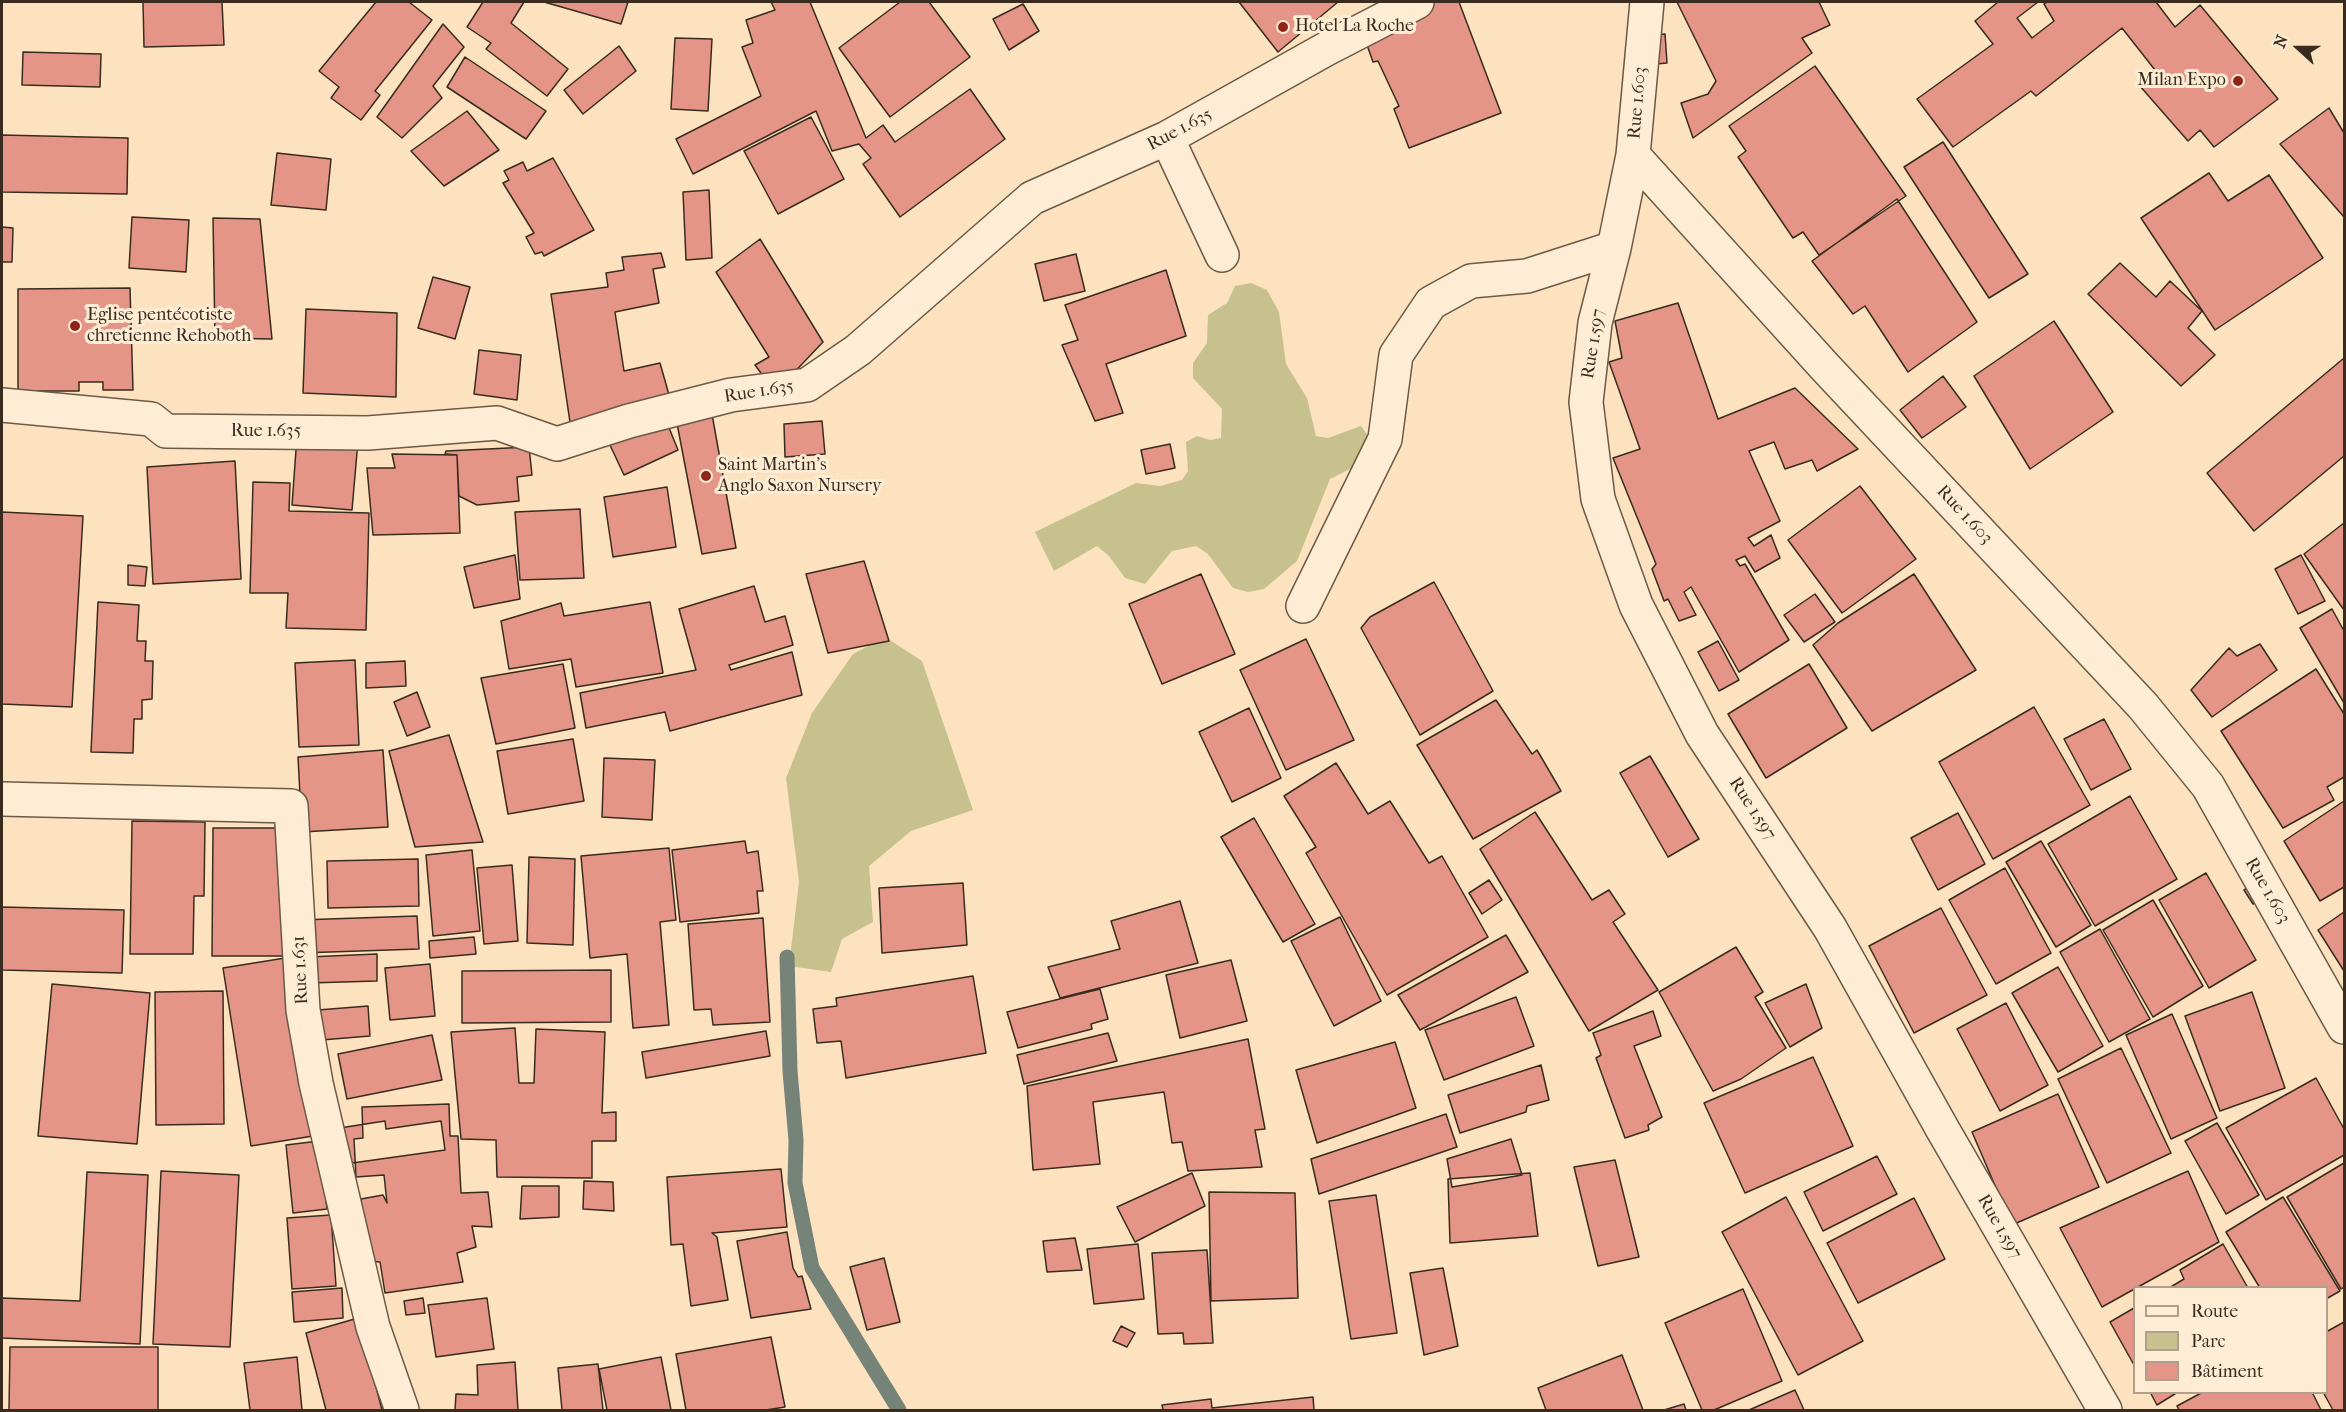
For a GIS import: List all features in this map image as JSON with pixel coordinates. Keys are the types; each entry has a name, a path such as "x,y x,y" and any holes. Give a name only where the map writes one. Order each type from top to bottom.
{"street":[{"name":"Rue 1.635","path":"2,405 152,419 166,431 368,433 496,423 557,444 629,421 731,395 807,385 858,350 1032,198 1167,138 1326,49 1417,2"},
{"name":"Rue 1.603","path":"1647,2 1633,154 1825,367 2144,706 2208,786 2344,1027"},
{"path":"1167,138 1222,255"},
{"name":"Rue 1.597","path":"1633,154 1614,248 1595,323 1586,402 1598,499 1636,605 1702,734 1830,928 1943,1130 2105,1410"},
{"path":"1303,606 1385,439 1396,355 1431,303 1471,281 1527,276 1614,248"},
{"name":"Rue 1.631","path":"2,799 291,807 303,1010 316,1083 373,1327 402,1410"}],"green space":[{"path":"1251,283 1267,290 1279,312 1286,364 1307,398 1316,436 1328,438 1361,426 1371,440 1364,462 1330,479 1297,561 1264,589 1248,592 1233,588 1208,554 1196,546 1172,551 1145,584 1125,578 1109,556 1097,546 1054,571 1035,532 1136,483 1160,486 1182,480 1188,471 1186,442 1197,436 1210,440 1221,438 1222,409 1193,378 1193,363 1207,343 1208,315 1227,303 1235,286"},
{"path":"885,637 922,661 973,810 911,831 869,866 873,922 842,939 831,972 789,966 799,882 786,778 812,713 853,654"}],"building":[{"path":"143,2 222,2 224,45 144,47"},
{"path":"376,2 409,2 432,20 375,91 380,95 361,120 331,98 339,87 319,71"},
{"path":"483,2 524,2 511,23 568,69 547,96 486,49 491,43 467,27"},
{"path":"544,2 628,2 621,24"},
{"path":"771,2 810,2 866,138 883,125 895,142 970,89 1005,139 900,217 863,164 871,158 859,144 832,151 816,111 693,174 676,139 761,96 742,47 753,43 746,20 775,10"},
{"path":"900,2 929,2 970,57 890,117 839,48"},
{"name":"Hotel La Roche","path":"1239,2 1338,2 1278,52"},
{"path":"1421,2 1459,2 1501,113 1409,148 1394,109 1399,106 1378,61 1373,62 1360,25"},
{"path":"1677,2 1819,2 1830,25 1802,38 1812,53 1693,138 1681,103 1708,94 1716,81"},
{"path":"1998,2 2038,2 2017,18 2032,38 2054,21 2044,4 2047,2 2156,2 2175,27 2200,5 2278,99 2214,147 2200,130 2188,141 2139,85 2155,70 2122,28 2036,96 2031,91 1953,147 1917,99 1993,44 1975,21"},
{"path":"1023,4 1039,31 1009,50 993,19"},
{"path":"443,24 464,47 433,86 442,98 402,138 377,117"},
{"path":"1665,34 1667,63 1656,64 1653,35"},
{"path":"675,38 712,39 708,111 671,109"},
{"path":"619,46 636,71 583,114 564,90"},
{"path":"23,52 101,54 100,87 22,85"},
{"path":"465,57 546,111 526,139 447,87"},
{"path":"1815,66 1906,196 1819,255 1803,232 1793,238 1738,157 1746,151 1729,126"},
{"path":"2329,108 2344,133 2344,217 2280,144"},
{"path":"467,111 499,150 444,186 411,151"},
{"path":"811,117 844,179 778,214 744,151"},
{"path":"2,135 128,138 127,194 2,192"},
{"path":"1943,142 2028,274 1989,298 1904,167"},
{"path":"277,153 331,159 326,210 271,205"},
{"path":"553,158 594,230 544,256 542,252 535,254 526,237 534,233 503,183 509,180 504,171 523,162 527,171"},
{"path":"2209,173 2228,201 2269,175 2323,258 2215,330 2141,218"},
{"path":"709,190 712,258 686,260 683,192"},
{"path":"1897,199 1977,322 1908,372 1865,306 1853,314 1812,261"},
{"path":"132,217 189,220 186,272 129,268"},
{"path":"213,218 260,219 272,339 215,338"},
{"path":"2,227 13,228 12,262 2,262"},
{"path":"760,239 823,342 785,382 772,388 755,365 769,357 716,272"},
{"path":"661,253 665,267 653,269 659,303 615,312 624,371 660,363 671,402 571,429 551,294 608,287 606,273 624,270 622,257"},
{"path":"1076,254 1085,291 1044,301 1035,264"},
{"path":"2120,263 2156,297 2170,281 2202,311 2188,328 2215,355 2181,386 2088,294"},
{"path":"1166,270 1186,336 1106,364 1123,413 1095,421 1062,345 1078,340 1065,305"},
{"path":"433,277 470,287 455,339 418,328"},
{"name":"Eglise pentécotiste chretienne Rehoboth","path":"130,288 133,390 103,390 103,382 79,382 79,391 18,391 18,289"},
{"path":"1678,303 1718,419 1795,388 1858,449 1817,471 1812,460 1785,469 1774,442 1749,451 1780,521 1748,538 1754,546 1771,535 1780,558 1755,572 1745,556 1736,560 1740,566 1745,564 1789,640 1739,672 1691,587 1684,592 1696,615 1679,621 1668,599 1664,601 1652,569 1656,564 1613,458 1640,449 1609,362 1622,358 1615,321"},
{"path":"306,309 397,313 396,397 303,393"},
{"path":"2054,321 2113,412 2030,469 1974,376"},
{"path":"479,350 521,355 517,400 474,394"},
{"path":"2344,358 2344,456 2254,531 2207,473"},
{"path":"1943,376 1966,407 1922,438 1900,410"},
{"path":"710,403 736,548 702,554 675,413"},
{"path":"665,418 678,450 624,475 609,443"},
{"path":"822,421 825,454 785,457 784,424"},
{"path":"297,436 358,441 352,510 292,505"},
{"path":"1170,444 1175,468 1146,474 1141,450"},
{"path":"529,447 532,475 517,477 519,501 477,505 459,496 457,455 445,454 446,451"},
{"path":"392,454 457,455 460,533 373,535 367,468 395,468"},
{"path":"235,461 241,579 153,584 147,467"},
{"path":"253,482 290,483 289,511 369,513 366,630 286,628 288,593 250,593"},
{"path":"1860,486 1916,559 1842,613 1788,540"},
{"path":"667,487 676,547 613,557 604,497"},
{"path":"580,509 584,578 520,580 515,512"},
{"path":"2,512 83,516 72,707 2,704"},
{"path":"2344,523 2344,610 2304,554"},
{"path":"515,555 520,599 474,608 464,567"},
{"path":"2301,555 2325,601 2298,614 2275,569"},
{"path":"864,561 889,641 828,653 806,574"},
{"path":"128,565 147,567 145,586 128,585"},
{"path":"1201,574 1235,654 1162,684 1129,604"},
{"path":"1914,574 1976,670 1872,731 1813,645 1838,623"},
{"path":"1434,582 1493,691 1420,735 1361,628 1370,617"},
{"path":"754,586 765,622 785,616 793,645 729,665 731,670 792,652 802,695 670,731 665,712 586,728 580,693 696,670 679,609"},
{"path":"1815,594 1835,622 1804,642 1784,615"},
{"path":"98,602 139,605 137,641 146,641 145,661 153,661 152,699 142,700 142,719 134,719 133,753 91,752"},
{"path":"650,602 663,673 576,687 571,659 509,669 501,621 561,603 564,616"},
{"path":"2332,609 2344,631 2344,703 2300,628"},
{"path":"1306,639 1354,740 1286,770 1240,670"},
{"path":"1718,641 1739,680 1719,691 1698,652"},
{"path":"2260,644 2277,670 2212,717 2191,690 2229,648 2237,656"},
{"path":"355,660 359,745 299,747 295,663"},
{"path":"405,661 406,686 366,688 366,663"},
{"path":"563,664 575,728 496,744 481,678"},
{"path":"1809,664 1847,728 1766,778 1728,714"},
{"path":"2316,669 2344,714 2344,777 2327,787 2334,800 2283,828 2221,731"},
{"path":"417,692 430,727 407,736 394,702"},
{"path":"1496,700 1532,754 1537,750 1561,791 1473,839 1417,745"},
{"path":"2034,707 2090,805 1993,859 1939,762"},
{"path":"1249,708 1281,778 1232,802 1199,732"},
{"path":"2104,719 2131,769 2091,790 2064,739"},
{"path":"449,735 483,842 415,847 389,751"},
{"path":"573,739 584,801 508,814 497,751"},
{"path":"383,750 388,827 302,832 298,757"},
{"path":"1650,756 1699,839 1668,857 1620,773"},
{"path":"604,758 655,760 652,820 602,817"},
{"path":"1336,763 1368,814 1390,801 1429,863 1442,856 1488,937 1387,995 1306,853 1316,847 1284,796"},
{"path":"2130,796 2177,879 2095,926 2048,844"},
{"path":"2344,801 2344,887 2320,901 2284,841"},
{"path":"1535,812 1592,900 1609,890 1625,914 1613,922 1658,990 1589,1031 1480,849"},
{"path":"1958,813 1985,864 1938,890 1911,838"},
{"path":"1254,818 1315,924 1283,942 1221,837"},
{"path":"132,821 205,822 204,896 194,896 193,954 130,954"},
{"path":"213,828 286,828 286,956 212,956"},
{"path":"745,841 747,853 758,851 763,891 757,891 759,913 680,922 672,850"},
{"path":"2041,841 2091,925 2056,947 2006,862"},
{"path":"669,848 676,920 660,922 669,1025 633,1028 627,954 590,958 581,856"},
{"path":"472,850 480,931 433,936 426,855"},
{"path":"529,857 575,859 573,945 527,943"},
{"path":"418,859 419,906 328,908 327,861"},
{"path":"512,865 518,941 484,944 477,868"},
{"path":"2005,868 2051,953 1996,984 1949,900"},
{"path":"2206,873 2256,960 2209,988 2159,900"},
{"path":"1489,880 1502,900 1482,914 1469,893"},
{"path":"963,883 967,945 882,953 879,888"},
{"path":"2256,883 2264,897 2253,904 2244,890"},
{"path":"2153,900 2203,986 2153,1017 2103,930"},
{"path":"1180,901 1198,963 1060,998 1048,967 1120,949 1111,921"},
{"path":"2,907 124,910 122,973 2,970"},
{"path":"1941,908 1987,995 1914,1033 1869,946"},
{"path":"2344,912 2344,971 2318,930"},
{"path":"417,916 419,949 300,953 299,920"},
{"path":"1340,917 1381,1001 1334,1026 1291,941"},
{"path":"763,918 770,1022 713,1025 711,1009 694,1010 688,924"},
{"path":"2100,929 2150,1019 2109,1042 2060,952"},
{"path":"1506,935 1528,972 1420,1030 1398,995"},
{"path":"474,937 476,954 430,958 429,941"},
{"path":"1736,947 1763,992 1755,997 1786,1048 1741,1079 1713,1091 1659,992"},
{"path":"377,954 377,981 309,983 308,957"},
{"path":"285,958 313,1136 251,1146 223,968"},
{"path":"1231,960 1247,1021 1180,1038 1166,975"},
{"path":"430,964 435,1016 390,1020 385,968"},
{"path":"2058,967 2103,1046 2058,1072 2012,993"},
{"path":"611,970 611,1022 462,1023 462,971"},
{"path":"973,976 986,1053 846,1078 841,1041 817,1043 813,1009 837,1006 836,998"},
{"path":"52,984 150,993 137,1144 38,1136"},
{"path":"1806,984 1822,1028 1790,1047 1765,1003"},
{"path":"1100,989 1108,1019 1091,1024 1092,1029 1018,1048 1007,1012"},
{"path":"223,991 224,1124 156,1125 155,992"},
{"path":"2252,992 2285,1088 2220,1111 2185,1016"},
{"path":"1516,997 1534,1046 1444,1080 1425,1030"},
{"path":"2006,1003 2048,1085 2000,1111 1957,1029"},
{"path":"368,1006 370,1036 321,1040 318,1010"},
{"path":"1653,1011 1661,1036 1634,1046 1662,1117 1648,1125 1649,1130 1625,1138 1596,1058 1601,1055 1593,1033"},
{"path":"2172,1014 2217,1118 2171,1139 2126,1035"},
{"path":"515,1028 519,1083 534,1083 536,1029 605,1032 602,1113 616,1112 616,1141 592,1141 592,1178 497,1177 496,1140 461,1139 451,1032"},
{"path":"766,1031 770,1056 646,1078 642,1052"},
{"path":"1108,1033 1117,1061 1024,1084 1017,1055"},
{"path":"432,1035 442,1080 347,1099 338,1054"},
{"path":"1248,1039 1265,1129 1255,1130 1262,1167 1188,1171 1182,1142 1172,1143 1164,1092 1093,1102 1100,1164 1033,1170 1027,1086"},
{"path":"1395,1042 1416,1108 1317,1143 1296,1070"},
{"path":"2121,1048 2171,1153 2107,1183 2058,1079"},
{"path":"1813,1057 1853,1146 1745,1193 1704,1103"},
{"path":"1541,1065 1549,1100 1527,1106 1526,1112 1460,1133 1448,1095"},
{"path":"2316,1078 2344,1129 2344,1155 2266,1200 2226,1128"},
{"path":"2058,1094 2099,1187 2012,1225 1972,1132"},
{"path":"449,1104 450,1136 458,1136 461,1193 488,1192 492,1227 472,1226 476,1247 457,1253 463,1282 385,1293 380,1262 364,1261 361,1199 383,1195 387,1203 384,1175 356,1177 354,1139 363,1138 362,1107"},
{"path":"1446,1114 1457,1147 1319,1194 1311,1159"},
{"path":"385,1121 386,1129 441,1121 445,1150 338,1165 333,1129"},
{"path":"2217,1123 2259,1195 2226,1214 2185,1141"},
{"path":"1511,1139 1522,1175 1452,1187 1447,1159"},
{"path":"319,1141 327,1209 293,1213 286,1145"},
{"path":"1877,1156 1897,1194 1823,1231 1804,1192"},
{"path":"1615,1160 1639,1257 1598,1266 1574,1167"},
{"path":"2344,1163 2344,1287 2341,1289 2287,1197"},
{"path":"781,1169 787,1227 712,1233 717,1237 728,1300 691,1306 683,1244 671,1245 667,1177"},
{"path":"161,1171 239,1175 230,1347 153,1344"},
{"path":"2188,1171 2219,1242 2140,1286 2133,1286 2133,1290 2102,1307 2060,1228"},
{"path":"87,1172 148,1175 140,1344 2,1338 2,1298 80,1301"},
{"path":"1192,1173 1205,1206 1135,1242 1117,1207"},
{"path":"1530,1173 1538,1236 1450,1243 1448,1179"},
{"path":"584,1181 613,1182 614,1211 583,1209"},
{"path":"522,1186 559,1186 559,1217 520,1219"},
{"path":"1209,1192 1295,1193 1298,1298 1211,1301"},
{"path":"1376,1195 1397,1333 1351,1339 1329,1201"},
{"path":"1786,1197 1863,1341 1798,1375 1722,1232"},
{"path":"2283,1197 2340,1291 2328,1298 2328,1286 2259,1286 2226,1232"},
{"path":"1914,1198 1945,1259 1858,1303 1827,1243"},
{"path":"331,1215 336,1286 292,1289 287,1218"},
{"path":"787,1232 793,1268 798,1277 802,1276 811,1309 751,1318 737,1241"},
{"path":"1075,1238 1082,1270 1047,1272 1043,1241"},
{"path":"1138,1244 1144,1299 1094,1304 1087,1249"},
{"path":"2223,1244 2247,1286 2172,1286 2184,1279 2180,1270"},
{"path":"1207,1250 1213,1343 1184,1344 1183,1333 1158,1334 1152,1253"},
{"path":"884,1258 900,1322 867,1330 850,1267"},
{"path":"1443,1268 1458,1346 1424,1355 1410,1273"},
{"path":"342,1288 343,1318 294,1322 292,1292"},
{"path":"1743,1289 1782,1381 1714,1410 1702,1410 1665,1323"},
{"path":"423,1298 425,1313 406,1315 404,1301"},
{"path":"487,1298 494,1349 436,1357 428,1305"},
{"path":"2133,1309 2133,1363 2110,1322"},
{"path":"358,1318 382,1410 326,1410 306,1333"},
{"path":"2344,1322 2344,1410 2333,1410 2324,1394 2328,1394 2328,1331"},
{"path":"1121,1326 1135,1333 1127,1347 1113,1341"},
{"path":"771,1337 785,1407 766,1410 686,1410 676,1354"},
{"path":"10,1347 158,1347 158,1410 9,1410"},
{"path":"1622,1355 1643,1410 1546,1410 1538,1388"},
{"path":"297,1357 302,1410 250,1410 244,1363"},
{"path":"661,1357 671,1410 607,1410 599,1369"},
{"path":"515,1362 518,1410 455,1410 456,1394 478,1395 477,1365"},
{"path":"598,1364 603,1410 562,1410 558,1368"},
{"path":"1795,1390 1804,1410 1749,1410"},
{"path":"2151,1394 2175,1394 2157,1405"},
{"path":"2199,1394 2313,1394 2321,1410 2179,1410 2177,1406"},
{"path":"1313,1397 1314,1410 1163,1410 1162,1405 1211,1399 1212,1408"},
{"path":"1684,1404 1686,1410 1664,1410"}],"waterway":[{"path":"787,957 790,1071 796,1140 795,1183 812,1268 899,1410"}],"place":[{"name":"Hotel La Roche","path":"1283,27"},
{"name":"Milan Expo","path":"2238,81"},
{"name":"Eglise pentécotiste chretienne Rehoboth","path":"75,326"},
{"name":"Saint Martin's Anglo Saxon Nursery","path":"706,476"}]}
